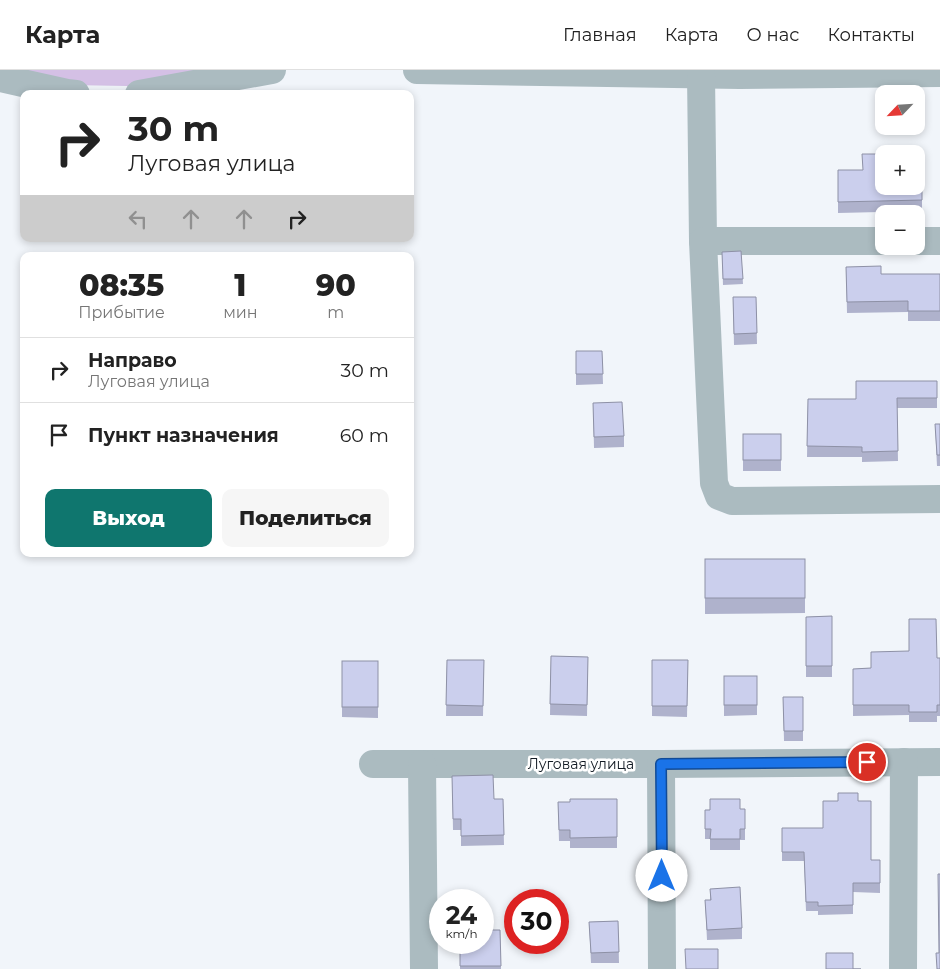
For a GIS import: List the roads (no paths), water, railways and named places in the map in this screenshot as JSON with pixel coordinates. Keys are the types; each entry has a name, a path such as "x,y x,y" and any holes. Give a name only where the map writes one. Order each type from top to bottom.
{"street":[{"path":"161,90 272,70"},
{"path":"417,70 701,74 741,72 940,73"},
{"path":"701,74 703,241 714,483 719,496 732,501 940,499"},
{"path":"0,78 54,90"},
{"path":"703,241 875,241"},
{"path":"925,241 940,241"},
{"path":"903,969 904,762"},
{"name":"Луговая улица","path":"373,764 940,762"},
{"path":"422,764 424,969"},
{"path":"661,764 662,969"}]}
